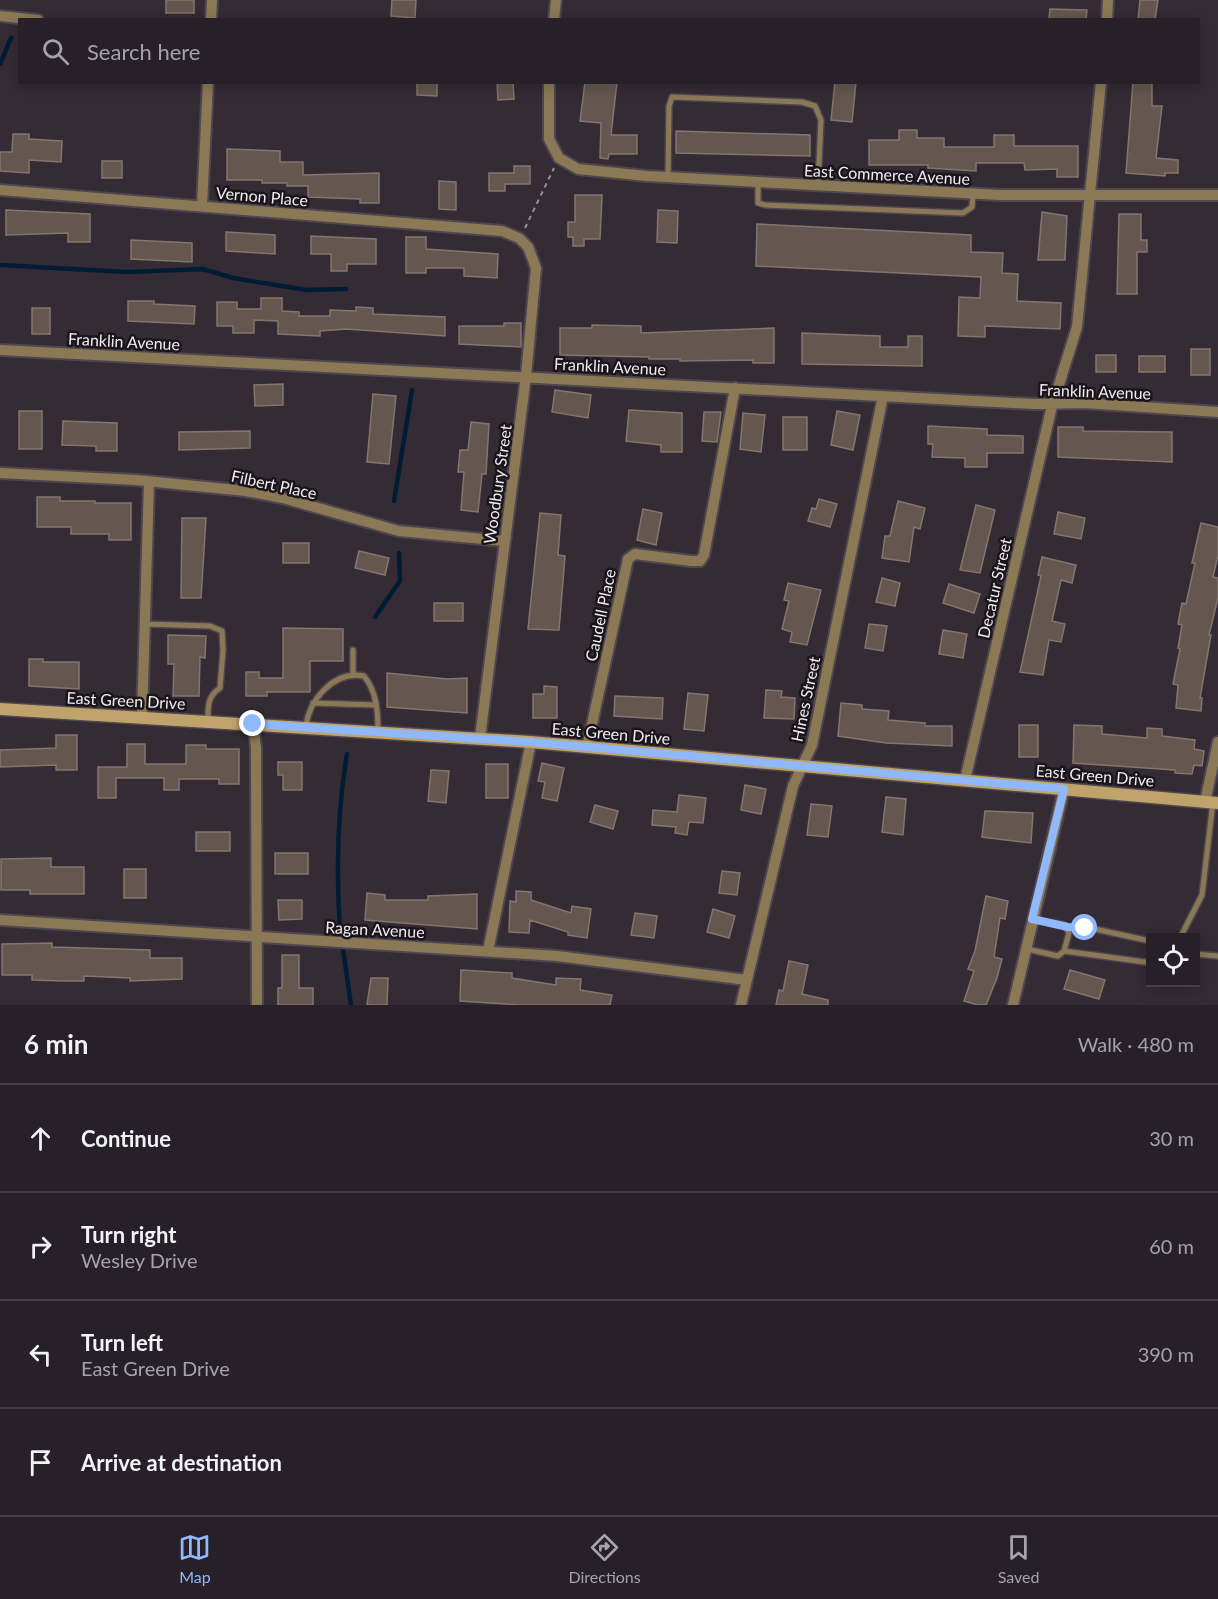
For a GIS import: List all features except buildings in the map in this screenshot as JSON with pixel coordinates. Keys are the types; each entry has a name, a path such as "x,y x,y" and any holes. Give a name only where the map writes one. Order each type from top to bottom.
{"main road":[{"name":"East Green Drive","path":"0,709 480,738 1212,802"}],"street":[{"path":"211,18 212,0"},
{"path":"554,18 556,0"},
{"path":"1107,18 1108,0"},
{"path":"0,16 19,18"},
{"path":"202,206 208,84"},
{"path":"549,84 549,139 559,158"},
{"name":"Decatur Street","path":"965,780 1051,410 1055,404 1077,327 1101,84"},
{"name":"East Commerce Avenue","path":"559,158 578,169 668,177 973,194 1218,195"},
{"name":"Vernon Place","path":"0,190 502,231 519,238"},
{"name":"Woodbury Street","path":"480,738 526,376 536,268 528,247 519,238"},
{"name":"Franklin Avenue","path":"0,350 883,396 1055,404 1084,403 1218,412"},
{"name":"Caudell Place","path":"587,747 628,559 635,554 699,561 704,555 735,388"},
{"name":"Hines Street","path":"741,1005 793,786 812,745 883,396"},
{"name":"Filbert Place","path":"0,473 246,491 283,498 399,531 504,541"},
{"path":"142,718 150,483"},
{"path":"253,724 256,748 257,1005"},
{"path":"488,951 531,742"},
{"path":"1212,802 1218,742"},
{"path":"1013,1005 1064,789"},
{"name":"Ragan Avenue","path":"0,920 488,951 645,966 747,980"}],"lane":[{"path":"668,177 669,106 672,97 802,102 815,106 821,120 818,185"},
{"path":"758,182 758,202 765,205 963,213 972,207 973,194"},
{"path":"144,624 210,626 222,631 220,688 211,694 208,700 208,721"},
{"path":"352,673 354,650"},
{"path":"306,727 313,703 340,678 352,673 364,676 369,682 376,705 378,732"},
{"path":"313,703 376,705"},
{"path":"1183,933 1202,896 1212,802"},
{"path":"1032,919 1146,940"},
{"path":"1064,951 1069,933 1068,927"},
{"path":"1025,949 1054,956 1064,951 1146,961"},
{"path":"1200,954 1218,956"}],"path":[{"path":"519,238 559,158"}],"waterway":[{"path":"0,64 11,38"},
{"path":"0,265 127,272 203,269 233,278 307,290 346,289"},
{"path":"394,501 412,390"},
{"path":"375,617 400,581 399,553"},
{"path":"340,931 338,842 347,754"},
{"path":"343,949 351,1005"}],"route":[{"path":"253,724 531,742 1064,789 1032,919 1068,927 1085,928"}]}
